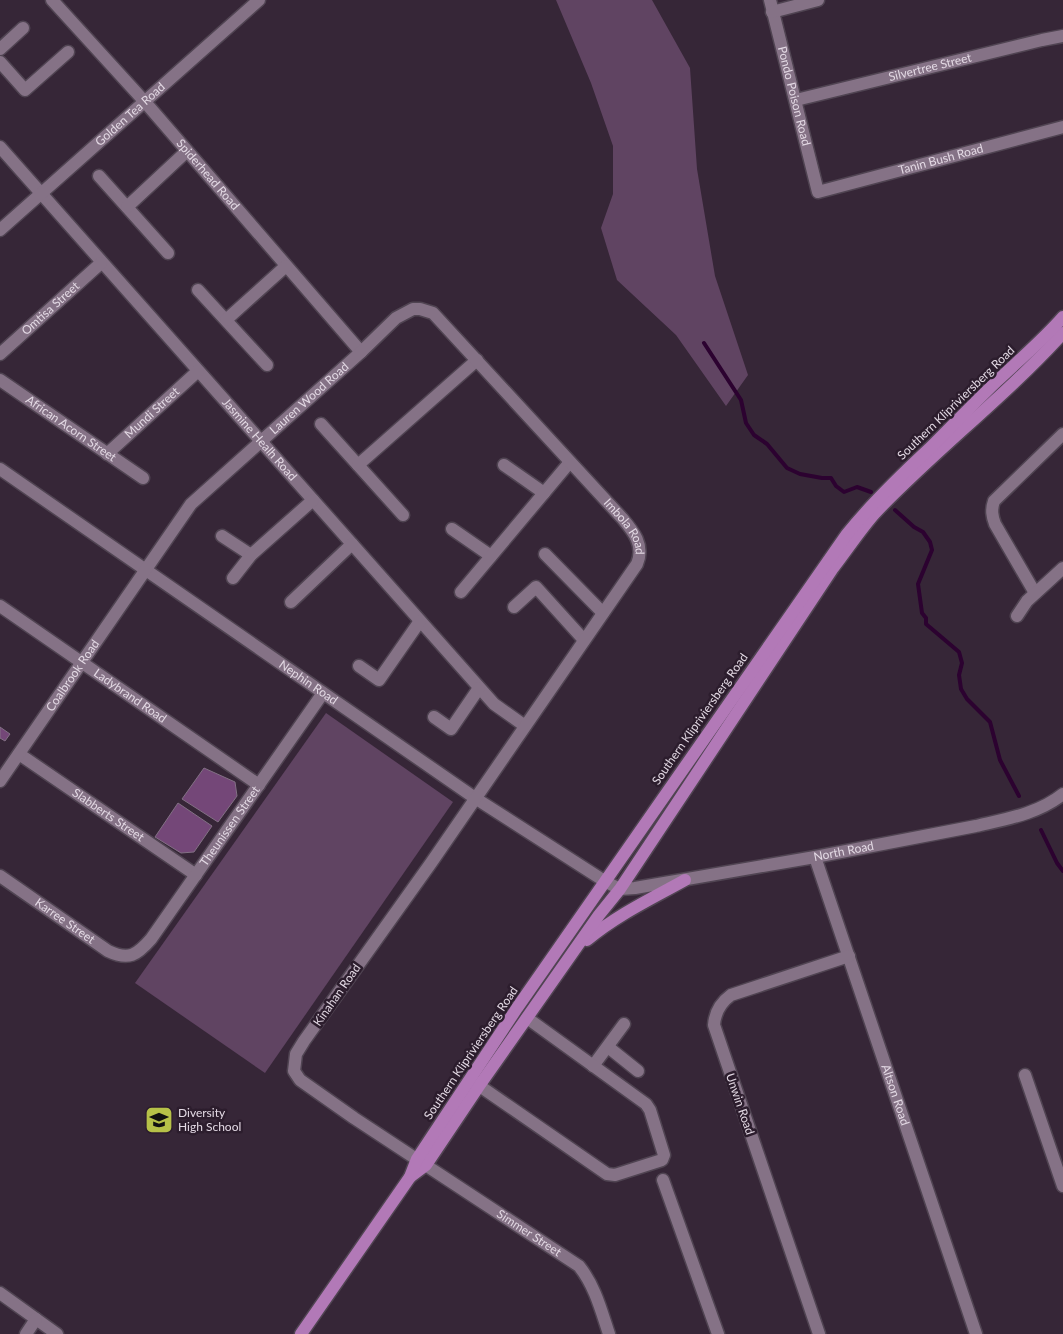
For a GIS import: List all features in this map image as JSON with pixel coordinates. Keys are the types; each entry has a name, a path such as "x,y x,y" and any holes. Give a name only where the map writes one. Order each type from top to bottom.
{"main road":[{"name":"Southern Klipriviersberg Road","path":"301,1334 475,1083 517,1008 847,534 870,506 969,407 1047,335 1063,317"},
{"name":"Southern Klipriviersberg Road","path":"475,1083 527,1018 620,889 861,530 891,498 1063,333"},
{"path":"715,722 726,731"},
{"path":"572,955 583,943 613,920 685,880"}],"street":[{"name":"Spiderhead Road","path":"52,0 145,102 361,352"},
{"name":"Golden Tea Road","path":"0,230 259,0"},
{"path":"771,6 818,0"},
{"name":"Pondo Poison Road","path":"771,6 818,192"},
{"path":"0,49 23,28"},
{"name":"Silvertree Street","path":"796,100 1063,36"},
{"path":"0,62 25,90 68,52"},
{"name":"Tanin Bush Road","path":"818,192 1063,126"},
{"name":"Jasmine Healh Road","path":"0,147 479,688 494,704 525,726"},
{"path":"127,207 187,151"},
{"path":"99,176 168,253"},
{"name":"Omtisa Street","path":"0,354 101,263"},
{"path":"226,320 286,266"},
{"path":"198,290 267,364"},
{"name":"Imbola Road","path":"396,318 413,309 420,308 432,313 636,534 640,548 637,564 475,798"},
{"name":"Lauren Wood Road","path":"145,570 191,504 262,442 396,318"},
{"path":"358,465 477,360"},
{"name":"Mundi Street","path":"107,454 198,371"},
{"name":"African Acorn Street","path":"0,380 143,478"},
{"path":"321,424 403,515"},
{"path":"1035,593 995,524 992,516 992,505 1063,434"},
{"path":"461,592 570,462"},
{"path":"504,465 544,493"},
{"name":"Nephin Road","path":"0,470 475,798 606,882 620,889"},
{"path":"233,578 251,555 313,500"},
{"path":"452,529 491,556"},
{"path":"222,536 251,555"},
{"path":"291,602 352,544"},
{"path":"545,554 603,613"},
{"path":"1017,616 1027,600 1063,568"},
{"name":"Coalbrook Road","path":"0,781 145,570"},
{"path":"514,607 536,587 584,640"},
{"name":"Ladybrand Road","path":"0,606 259,785"},
{"path":"359,666 380,680 420,621"},
{"path":"434,717 451,729 479,688"},
{"name":"Theunissen Street","path":"133,956 151,939 323,693"},
{"name":"Slabberts Street","path":"19,754 196,875"},
{"name":"North Road","path":"620,889 685,880 815,857 976,826 1017,817 1046,806 1063,794"},
{"name":"Kinahan Road","path":"422,1162 300,1080 294,1071 294,1059 304,1041 475,798"},
{"name":"Altson Road","path":"815,857 976,1334"},
{"name":"Karree Street","path":"0,876 108,951 120,956 133,956"},
{"name":"Unwin Road","path":"819,1334 714,1025 718,1008 731,995 849,956"},
{"path":"475,1083 607,1174 615,1175 662,1160 664,1155 650,1110 646,1104 527,1018"},
{"path":"593,1066 624,1024"},
{"path":"608,1047 638,1071"},
{"path":"1025,1075 1063,1186"},
{"name":"Simmer Street","path":"422,1162 579,1266 587,1276 595,1293 609,1334"},
{"path":"663,1180 718,1334"},
{"path":"0,1293 57,1334"},
{"path":"26,1334 36,1319"}],"shaded area":[{"path":"556,0 652,0 690,68 697,169 715,276 748,375 726,406 676,335 617,280 601,228 613,194 613,146 591,83"},
{"path":"326,713 453,802 265,1073 135,983"}],"building":[{"path":"0,727 10,734 5,741 0,738"},
{"path":"204,768 235,782 237,796 218,822 182,799"},
{"path":"178,803 212,826 194,852 181,853 155,837"}],"waterway":[{"path":"704,343 741,400 746,423 754,435 767,444 787,468 800,474 831,478 836,486 844,492 857,487 871,492"},
{"path":"895,510 914,527 923,532 930,542 932,550 918,584 922,613 926,618 926,624 959,652 962,663 959,675 961,689 967,699 990,722 1000,760 1019,796"},
{"path":"1041,830 1057,863 1063,871"}],"place":[{"name":"Diversity High School","path":"159,1120"}]}
